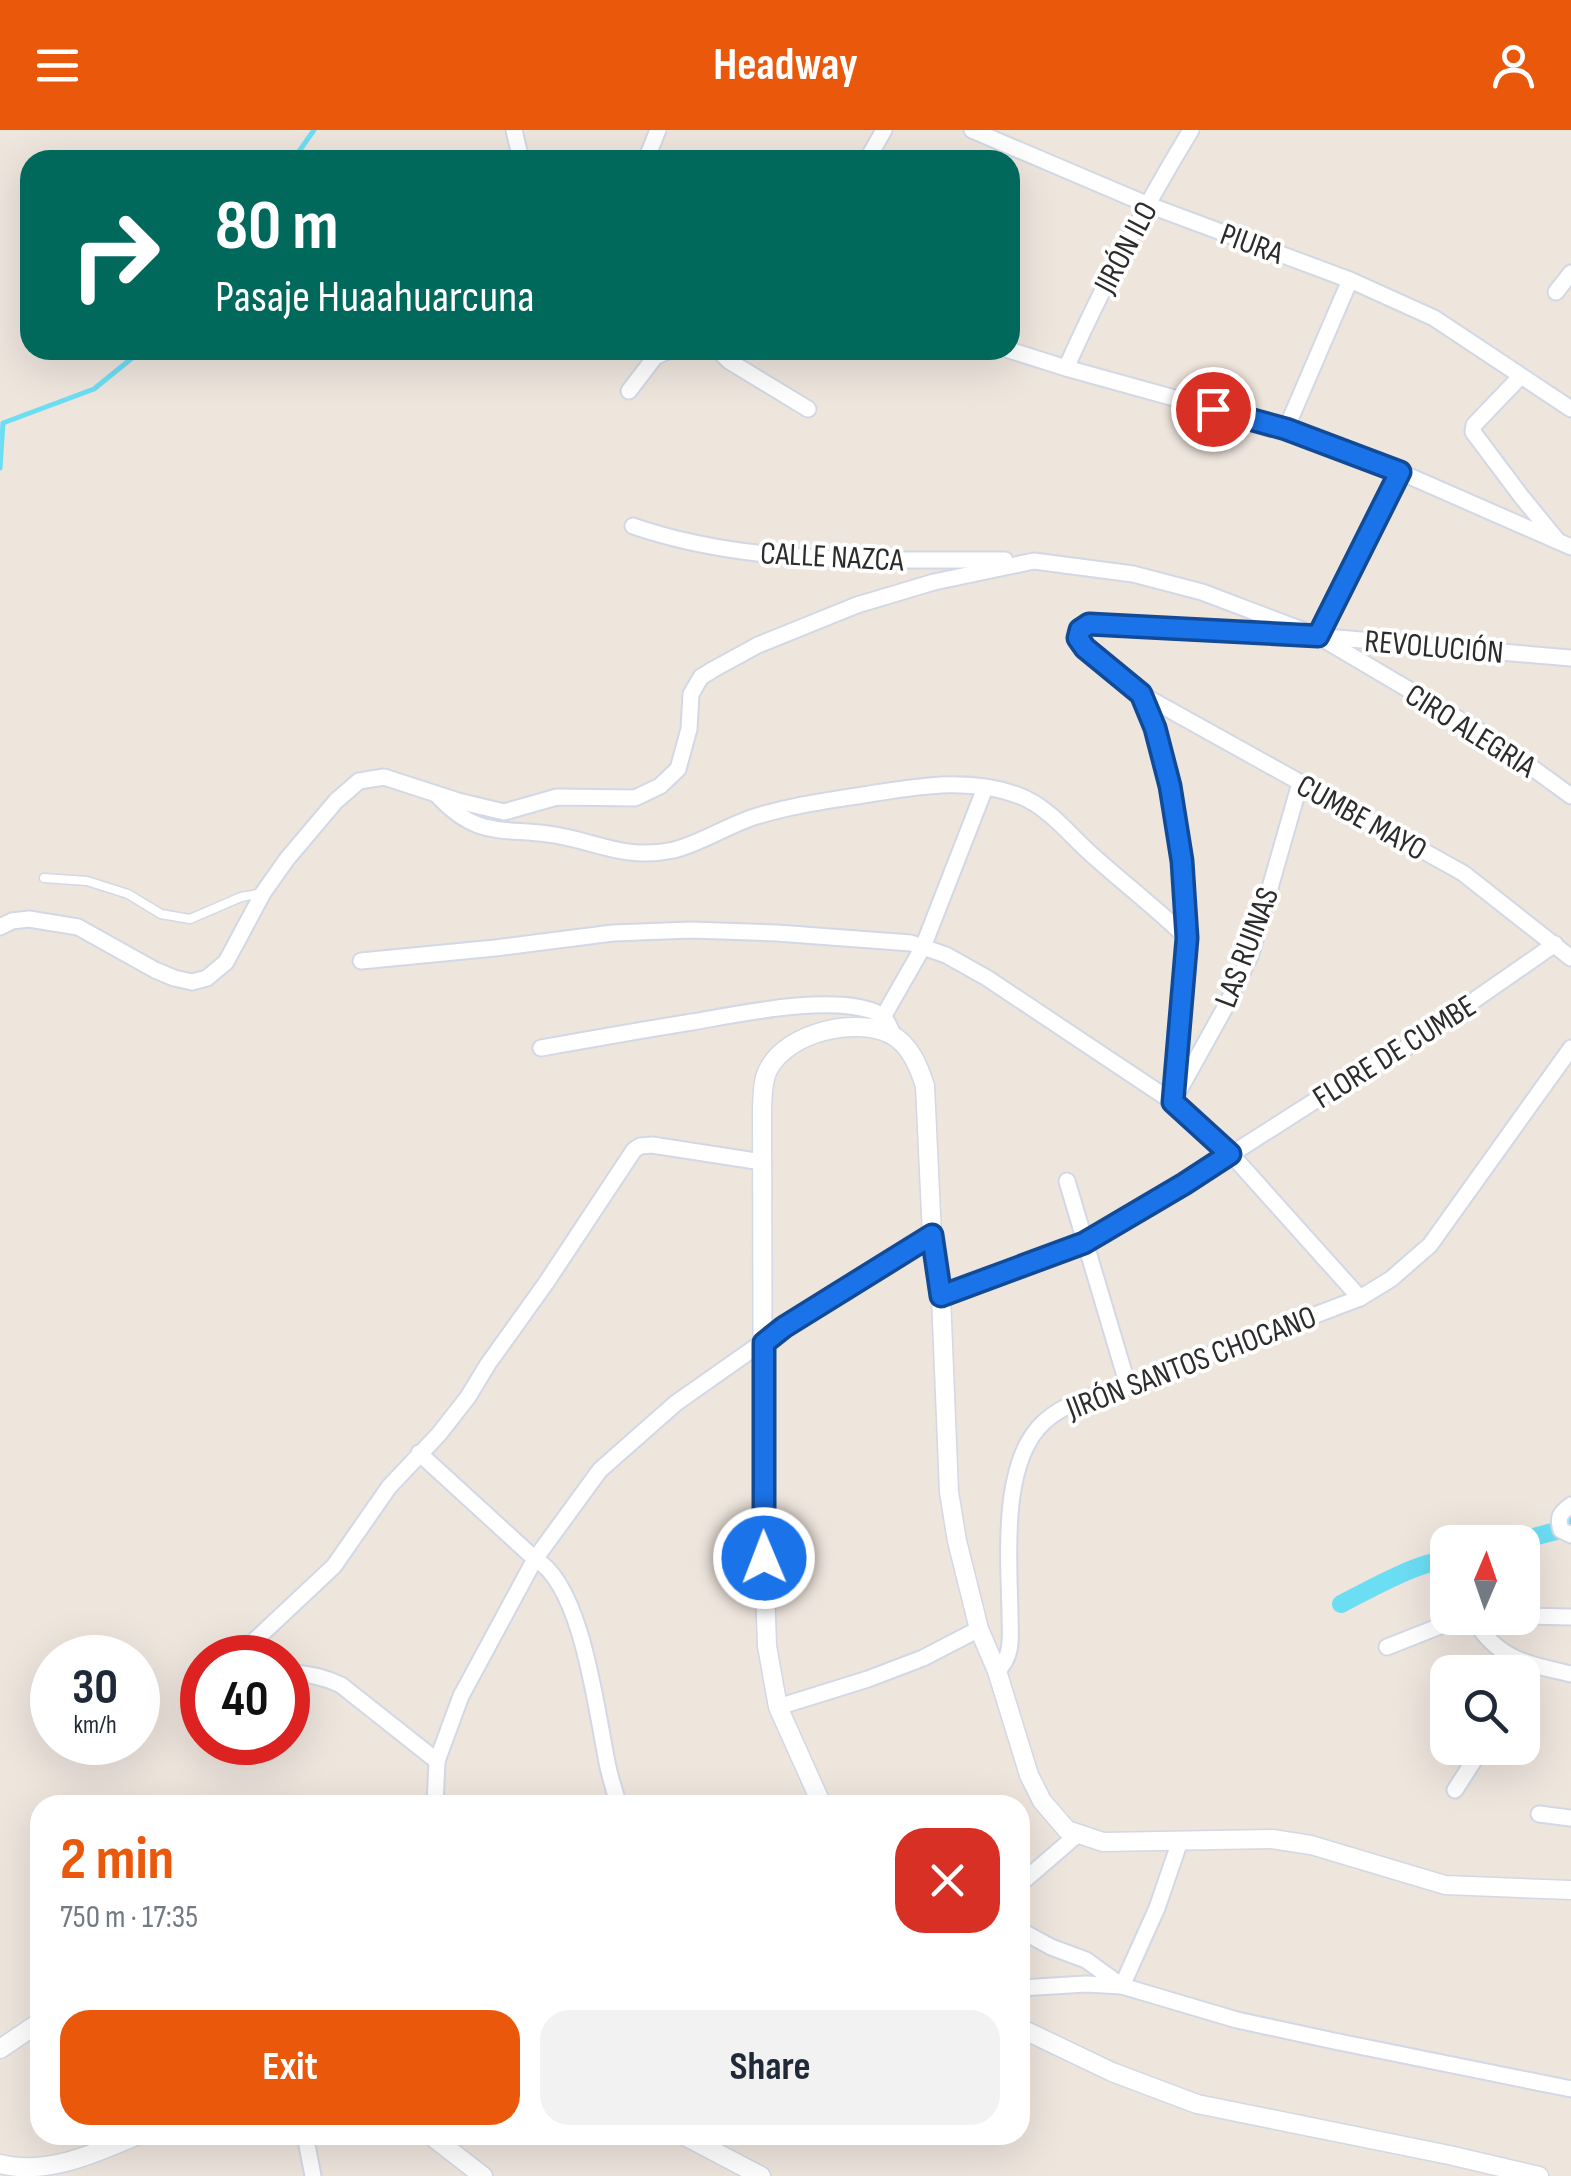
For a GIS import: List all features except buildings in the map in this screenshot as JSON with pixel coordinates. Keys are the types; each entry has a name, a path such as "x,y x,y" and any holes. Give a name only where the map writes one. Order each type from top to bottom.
{"street":[{"name":"PIURA","path":"972,130 1019,150"},
{"name":"JIRÓN ILO","path":"1066,368 1146,204 1191,130"},
{"name":"PIURA","path":"1020,150 1146,204 1350,280 1434,318 1571,409"},
{"path":"1556,292 1571,274"},
{"path":"1286,429 1350,280"},
{"path":"1020,353 1286,429 1400,472 1566,545"},
{"path":"629,392 653,360"},
{"path":"729,360 808,408"},
{"path":"1520,377 1474,425 1473,432 1521,496 1566,545 1571,557"},
{"name":"CALLE NAZCA","path":"632,526 687,542 810,559 1034,560"},
{"path":"0,926 28,918 78,927 155,970 192,982 207,978 226,962 263,892 315,825 360,781 384,777 458,802 504,812 557,797 634,798 660,786 678,769 689,728 691,694 701,677 758,645 857,605 934,582 1034,560 1133,574 1202,592 1318,636"},
{"name":"REVOLUCIÓN","path":"1085,648 1078,638 1080,630 1089,624 1318,636 1571,658"},
{"name":"CIRO ALEGRIA","path":"1318,636 1494,740 1571,796"},
{"name":"CUMBE MAYO","path":"1085,648 1141,694 1463,873 1571,958"},
{"path":"1141,694 1155,728 1170,786 1182,861 1187,938 1173,1102"},
{"path":"436,793 466,821 493,830 558,835 635,854 672,850 750,819 836,799 942,784 986,788 1016,794 1044,810 1187,938"},
{"name":"LAS RUINAS","path":"1173,1102 1251,954 1300,784"},
{"path":"883,1017 923,947 986,788"},
{"path":"361,961 613,933 691,930 828,936 923,947 987,978 1173,1102 1230,1154 1360,1298"},
{"name":"FLORE DE CUMBE","path":"941,1296 1084,1243 1406,1047 1555,944"},
{"path":"541,1048 769,1009 821,1006 873,1011 883,1017 918,1064 925,1086 932,1235 941,1296 949,1492 957,1542 979,1629 997,1671 1029,1775 1042,1800 1068,1830 1104,1842 1272,1839 1312,1845 1445,1885 1571,1890"},
{"path":"818,1795 778,1707 767,1646 763,1529 763,1086 769,1068 802,1039 827,1030 861,1028 893,1035"},
{"name":"JIRÓN SANTOS CHOCANO","path":"997,1671 1005,1664 1010,1644 1010,1524 1016,1471 1026,1444 1042,1423 1089,1396 1128,1386 1360,1298 1391,1279 1430,1244 1571,1048"},
{"path":"260,1635 334,1566 388,1487 468,1397 634,1150 640,1146 668,1148 762,1162"},
{"path":"1067,1181 1128,1386"},
{"path":"435,1795 437,1761 461,1696 535,1559 600,1470 676,1403 784,1327 932,1235"},
{"path":"419,1453 557,1580 570,1606 590,1669 615,1795"},
{"path":"1571,1505 1560,1513 1558,1521 1561,1530 1571,1535"},
{"path":"1540,1616 1571,1617"},
{"path":"778,1707 923,1658 979,1629"},
{"path":"1387,1647 1430,1630"},
{"path":"1487,1635 1490,1643 1506,1655"},
{"path":"1540,1671 1571,1674"},
{"path":"310,1675 342,1685 437,1761"},
{"path":"1455,1790 1471,1765"},
{"path":"1539,1814 1571,1818"},
{"path":"1030,1875 1078,1834"},
{"path":"1122,1986 1157,1908 1180,1841"},
{"path":"1030,1935 1086,1960 1122,1986"},
{"path":"1030,1987 1122,1986 1256,2024 1571,2089"},
{"path":"0,2049 30,2029"},
{"path":"1030,2033 1112,2072 1198,2104 1539,2176"},
{"path":"0,2164 14,2170 62,2167 114,2145"},
{"path":"307,2145 314,2176"},
{"path":"443,2145 483,2176"},
{"path":"702,2145 760,2176"}],"lane":[{"path":"1318,636 1400,472"},
{"path":"44,878 87,880 128,894 160,914 190,918 263,892"}],"waterway":[{"path":"300,150 314,130"},
{"path":"0,468 3,423 94,389 130,360"},
{"path":"1540,1535 1571,1527"},
{"path":"1341,1604 1430,1563"}],"route":[{"path":"764,1558 764,1343 932,1235 941,1296 1084,1243 1230,1154 1173,1102 1187,938 1182,861 1170,786 1155,728 1141,694 1078,638 1080,630 1089,624 1318,636 1400,472 1286,429 1213,409"}]}
